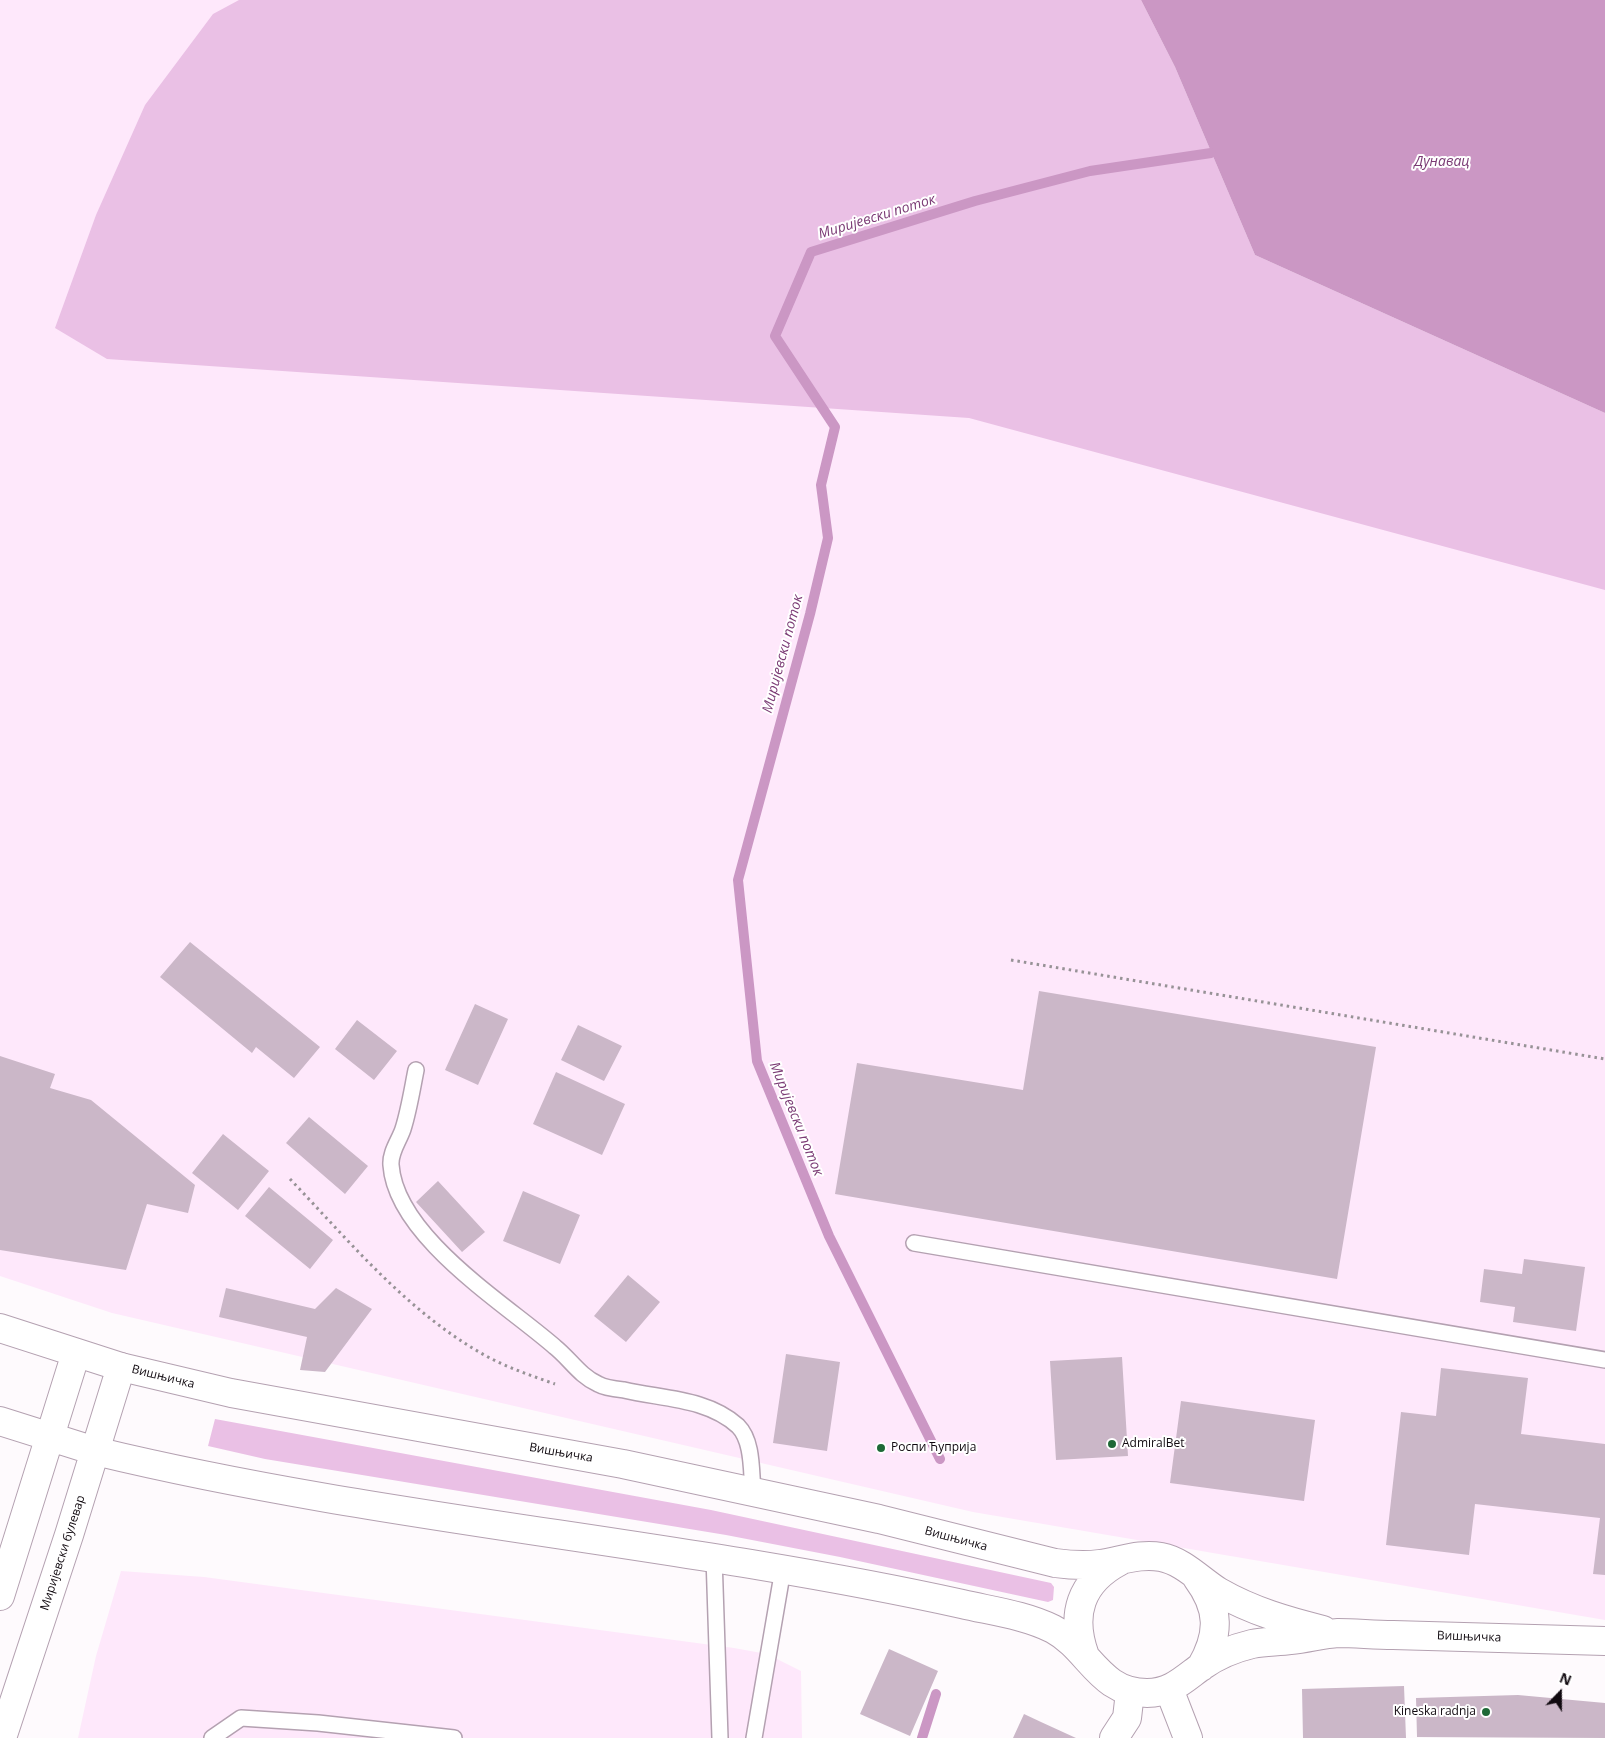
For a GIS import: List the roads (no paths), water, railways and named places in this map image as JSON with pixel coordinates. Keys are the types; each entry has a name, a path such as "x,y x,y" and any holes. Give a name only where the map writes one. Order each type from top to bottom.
{"street":[{"name":"Вишњичка","path":"0,1328 120,1367 230,1393 623,1464 879,1519 1055,1563 1076,1565 1143,1555 1162,1557 1181,1564 1196,1577 1221,1592 1280,1620 1334,1633"},
{"path":"0,1596 48,1436 76,1353"},
{"name":"Миријевски булевар","path":"2,1738 95,1451 120,1367"},
{"name":"Вишњичка","path":"0,1421 95,1451 153,1465 341,1502 714,1557 910,1593 1036,1622 1071,1642 1097,1672 1112,1684 1130,1692 1150,1693 1169,1689 1187,1680 1201,1667 1220,1656 1252,1644 1334,1633 1605,1641"},
{"name":"Вишњичка","path":"1085,1656 1078,1638 1078,1618 1082,1599 1092,1582 1106,1568 1123,1559"},
{"name":"Вишњичка","path":"1196,1577 1208,1593 1214,1611 1215,1631 1211,1650 1201,1667"},
{"path":"1169,1689 1188,1738"},
{"path":"1114,1738 1127,1718 1130,1692"}],"lane":[{"path":"416,1070 409,1107 391,1160 399,1193 410,1214 424,1232 457,1267 557,1348 583,1374 599,1385 698,1404 728,1420 747,1437 753,1491"},
{"path":"914,1243 1605,1360"},
{"path":"714,1557 720,1738"},
{"path":"754,1738 783,1569"},
{"path":"212,1738 241,1718 318,1722 454,1738"}],"water":[{"name":"Дунавац","path":"1141,0 1605,0 1605,413 1255,255 1175,67"}],"waterway":[{"name":"Миријевски поток","path":"940,1459 829,1236 757,1061 738,880 810,614 828,538 821,485 835,427 775,336 811,252 975,201 1090,171 1211,153"},
{"name":"Миријевски поток","path":"922,1738 936,1694"}],"place":[{"name":"AdmiralBet","path":"1112,1444"},
{"name":"Роспи Ћуприја","path":"881,1448"},
{"name":"Kineska radnja","path":"1486,1712"}]}
